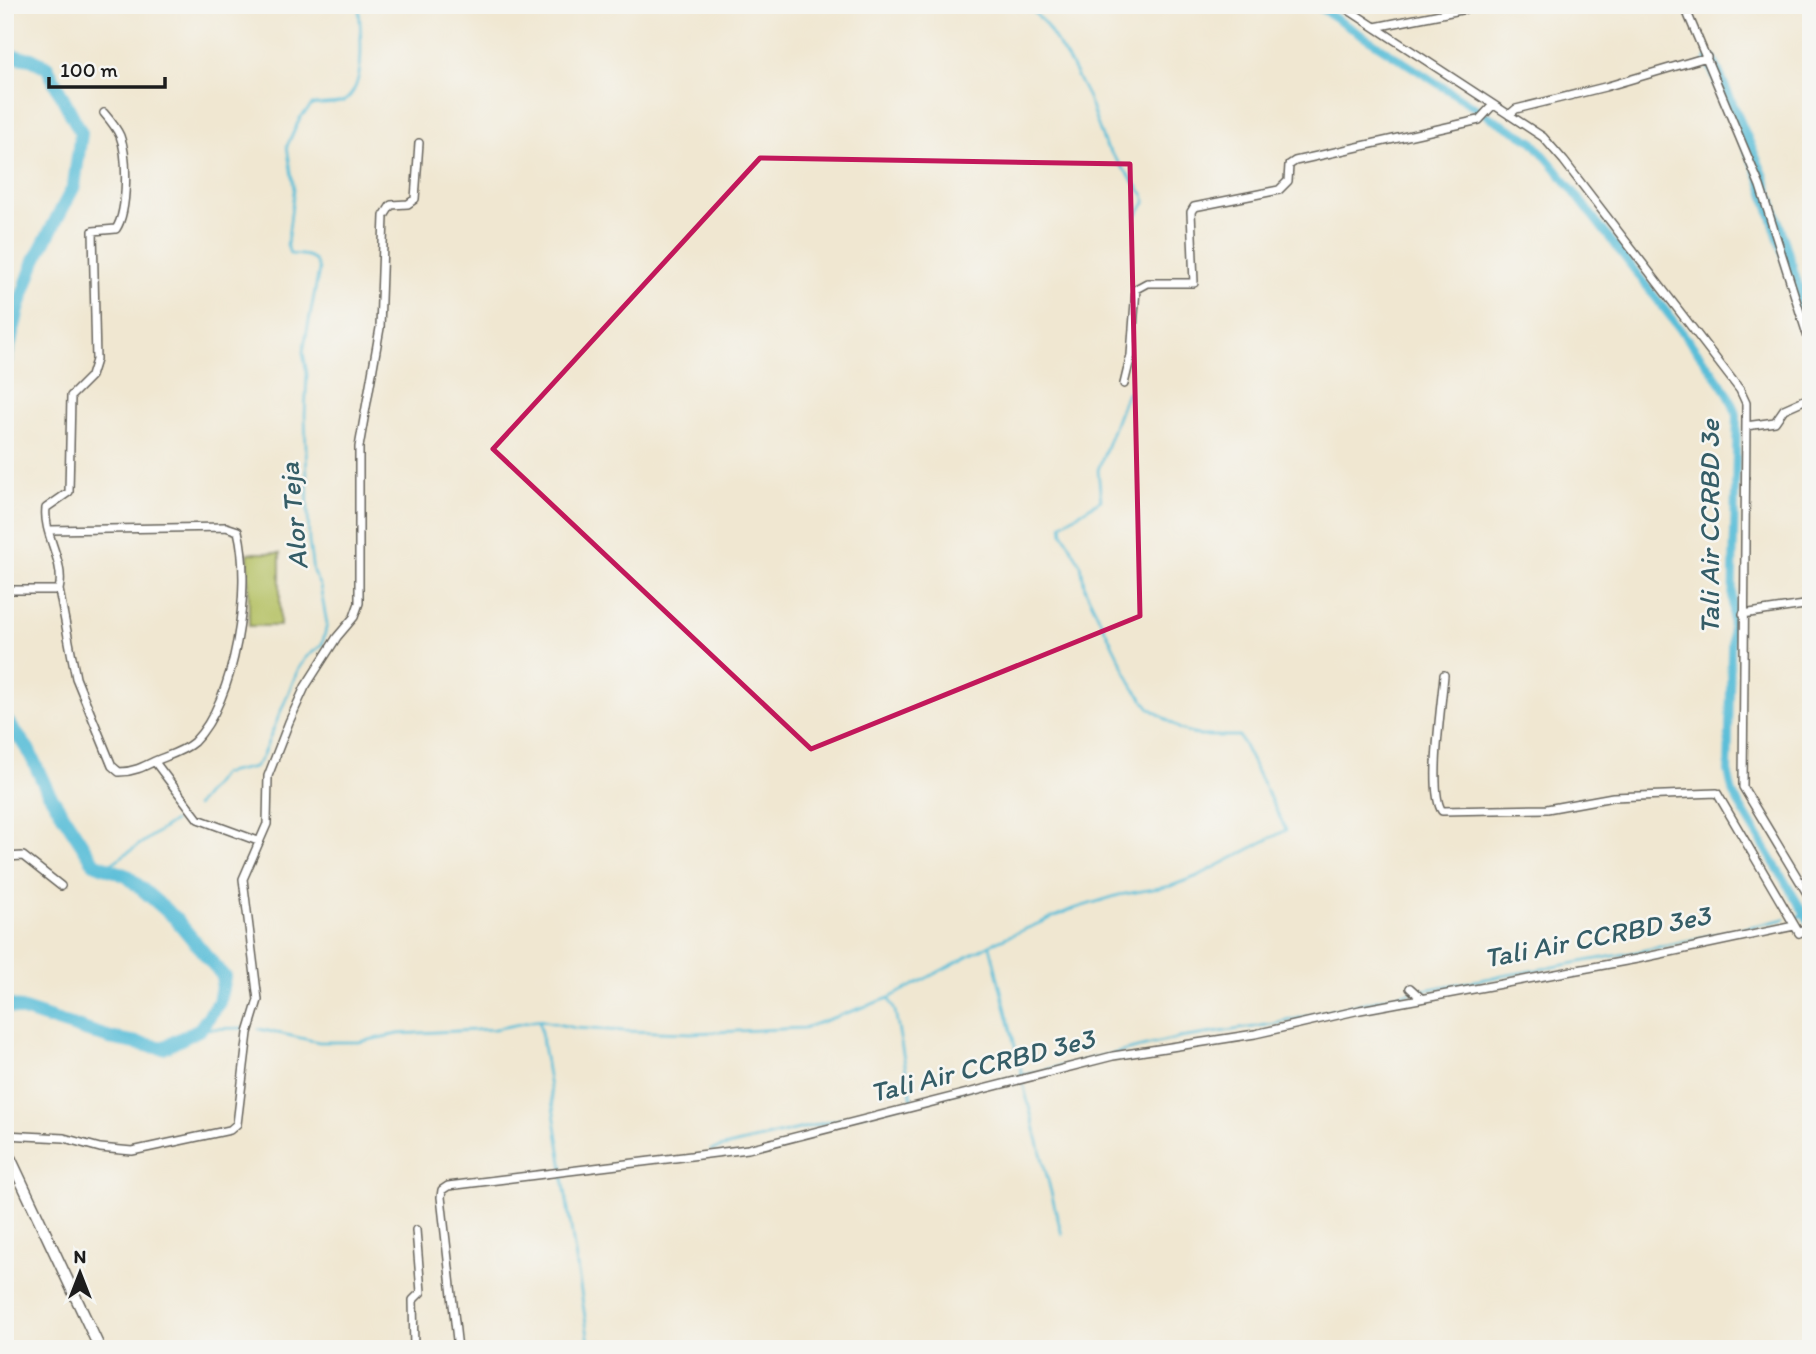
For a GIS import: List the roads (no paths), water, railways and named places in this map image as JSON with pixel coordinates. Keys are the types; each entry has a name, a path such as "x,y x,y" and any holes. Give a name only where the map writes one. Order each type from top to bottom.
{"main road":[{"path":"5,1147 100,1349"}],"street":[{"path":"1341,5 1543,137 1564,160 1729,371 1745,400 1743,787 1811,900"},
{"path":"1375,27 1486,5"},
{"path":"1684,5 1760,186 1811,347"},
{"path":"1508,115 1516,109 1605,87 1707,57"},
{"path":"1124,384 1131,355 1136,289 1147,283 1194,283 1191,212 1194,207 1279,190 1288,181 1289,164 1295,161 1479,120 1493,105"},
{"path":"50,530 226,527 238,531 242,614 221,702 193,742 155,762 126,772 117,771 111,766 76,678 59,590 61,579 50,530 45,520 46,508 69,492 71,396 91,376 96,360 93,231 116,229 123,206 125,172 121,140 104,113"},
{"path":"5,1135 64,1138 100,1148 132,1151 235,1128 241,1109 248,1033 258,1000 243,879 269,816 268,776 289,722 305,687 337,637 354,617 359,603 359,447 380,328 384,216 391,205 408,204 415,198 419,143"},
{"path":"1746,426 1775,422 1784,409 1811,397"},
{"path":"5,590 59,590"},
{"path":"1743,614 1811,604"},
{"path":"1444,675 1437,771 1438,804 1442,811 1547,809 1626,796 1717,793 1794,926 1799,933 1811,927"},
{"path":"155,762 198,819 258,841"},
{"path":"5,857 23,856 61,887"},
{"path":"458,1349 441,1197 442,1190 448,1186 748,1149 1113,1056 1255,1034 1421,998 1637,959 1794,926"},
{"path":"1410,988 1421,998"},
{"path":"414,1349 412,1300 421,1292 416,1230"}],"waterway":[{"name":"Alor Teja","path":"196,806 222,774 254,767 261,759 297,672 305,658 322,645 327,624 320,586 313,572 309,542 305,415 307,374 303,352 319,270 312,258 290,254 287,245 294,190 287,146 300,118 312,105 341,102 352,94 360,71 359,5"},
{"path":"1027,5 1045,24 1070,63 1088,98 1105,145 1144,195 1146,202 1136,215"},
{"name":"Tali Air CCRBD 3e","path":"1315,5 1482,112"},
{"path":"5,55 31,59 47,67 81,133 74,186 35,260 19,306 5,363"},
{"path":"1711,61 1762,177 1811,335"},
{"name":"Tali Air CCRBD 3e","path":"1488,116 1532,141 1556,169 1713,372 1727,392 1737,415 1728,771 1733,794 1811,925"},
{"path":"259,1029 319,1042 359,1042 398,1034 495,1029 539,1020 575,1028 625,1031 692,1033 804,1028 889,998 995,942 1070,910 1119,895 1171,886 1198,876 1286,830 1239,736 1200,736 1180,729 1150,708 1134,688 1085,589 1081,565 1063,533 1062,524 1101,500 1098,470 1127,392"},
{"path":"5,719 28,749 47,790 94,863 127,876 175,918 224,977 219,1002 200,1029 163,1048 110,1038 5,1004"},
{"name":"Alor Teja","path":"105,868 174,821"},
{"name":"Tali Air CCRBD 3e3","path":"1797,917 1805,915"},
{"name":"Tali Air CCRBD 3e3","path":"1418,991 1636,952 1785,919"},
{"path":"990,946 1022,1074"},
{"name":"Tali Air CCRBD 3e3","path":"711,1150 1179,1038 1274,1024 1411,992"},
{"path":"889,999 895,1011 912,1102"},
{"path":"539,1020 563,1169"},
{"path":"200,1029 243,1028"},
{"path":"1023,1083 1062,1235"},
{"path":"563,1177 590,1349"}]}
